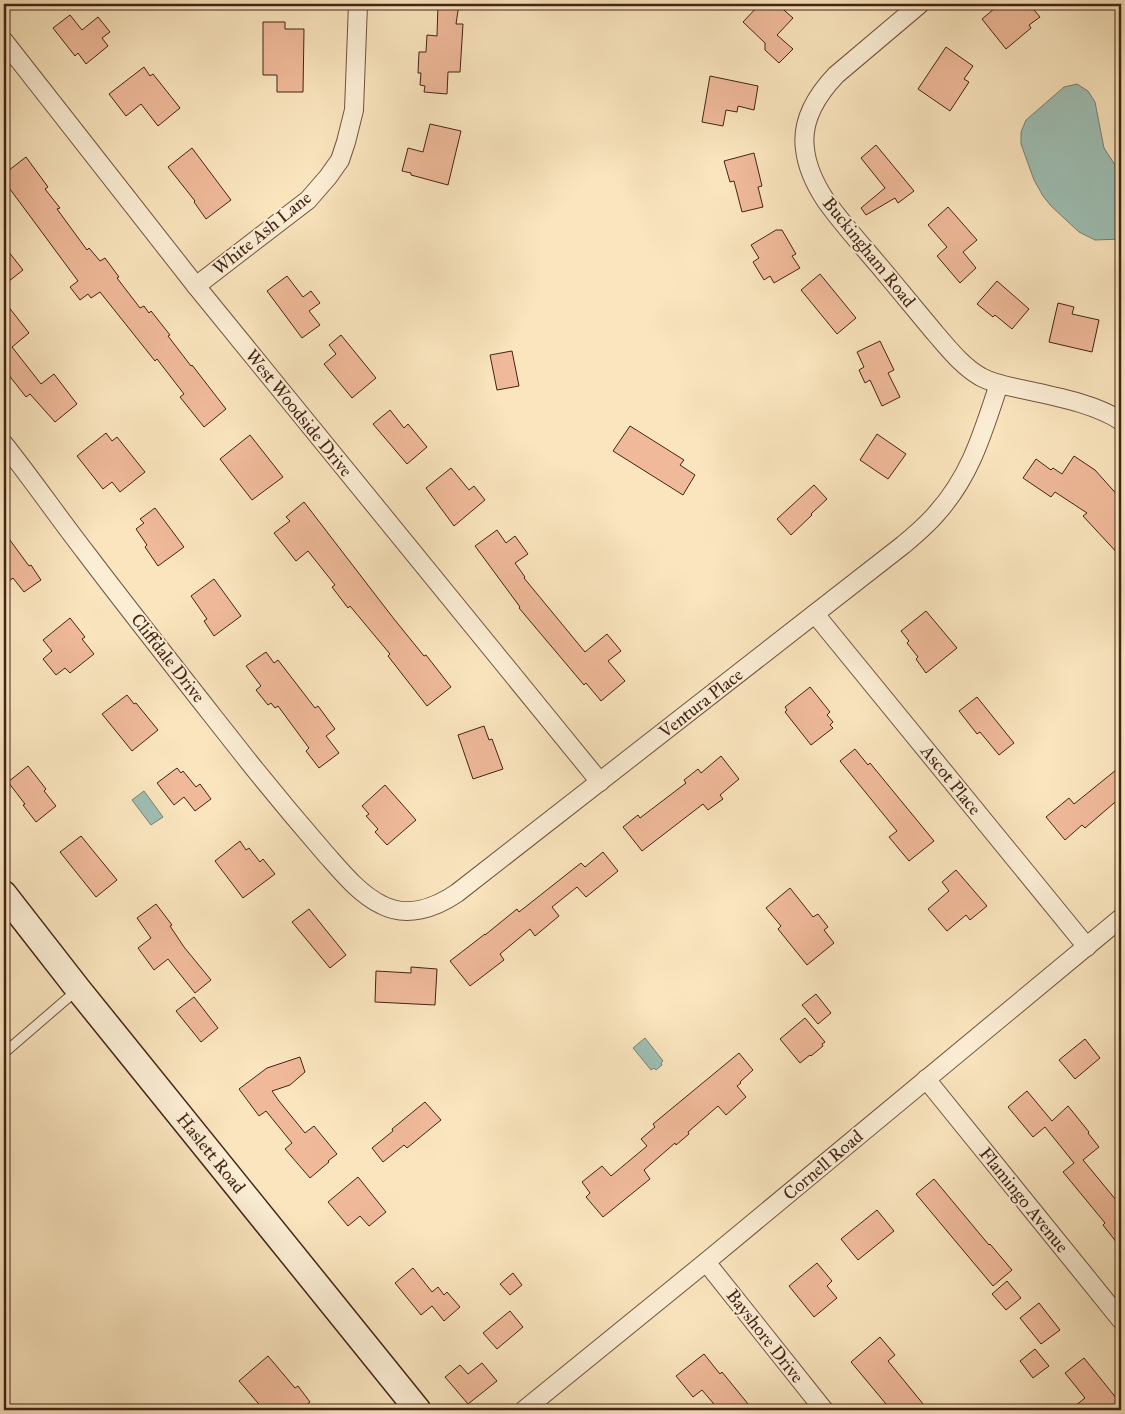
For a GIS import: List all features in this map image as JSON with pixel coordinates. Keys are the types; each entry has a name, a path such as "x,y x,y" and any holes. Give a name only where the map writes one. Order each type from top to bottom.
{"street":[{"name":"White Ash Lane","path":"196,286 308,200 340,160 354,110 358,4"},
{"name":"Buckingham Road","path":"920,4 836,75 815,102 805,132 804,148 807,165 813,179 826,201 955,356 975,373 999,384 1088,406 1105,412 1121,421"},
{"name":"West Woodside Drive","path":"4,41 196,286 600,782"},
{"name":"Ventura Place","path":"338,867 363,891 383,906 396,910 409,912 422,910 457,893 903,545 937,514 970,466 999,384"},
{"name":"Cliffdale Drive","path":"4,444 116,593 282,804 338,867"},
{"name":"Ascot Place","path":"815,614 1087,946"},
{"name":"Haslett Road","path":"4,894 78,989 418,1410"},
{"name":"Cornell Road","path":"524,1410 706,1262 1121,918"},
{"name":"Flamingo Avenue","path":"926,1079 1121,1320"},
{"name":"Bayshore Drive","path":"706,1262 824,1410"}],"lane":[{"path":"4,1053 78,989"}],"water":[{"path":"1077,84 1088,91 1095,102 1104,148 1121,174 1121,239 1095,240 1079,232 1051,206 1034,180 1021,144 1021,132 1026,120 1064,87"},
{"path":"144,791 163,817 151,825 132,800"},
{"path":"645,1038 663,1061 662,1065 656,1070 654,1068 651,1070 633,1048"}],"building":[{"path":"438,4 459,4 456,24 463,24 460,72 448,72 447,94 424,92 425,86 420,85 421,73 418,73 419,52 426,52 427,35 437,36"},
{"path":"760,4 777,4 793,18 777,35 793,49 779,63 765,50 765,43 743,22"},
{"path":"1000,4 1029,4 1040,17 1029,25 1031,28 1006,49 982,19"},
{"path":"70,15 82,30 98,17 110,32 102,38 108,46 86,64 78,53 75,56 53,28"},
{"path":"263,22 285,22 285,29 304,29 303,92 277,92 277,75 263,75"},
{"path":"946,47 973,66 964,79 969,82 950,111 918,89"},
{"path":"144,67 150,76 153,74 180,108 158,126 141,104 126,116 109,94"},
{"path":"710,76 758,86 754,110 738,106 737,112 726,110 723,126 702,122"},
{"path":"430,124 461,131 448,185 402,171 408,148 423,152"},
{"path":"876,145 914,191 898,203 895,198 866,215 861,208 885,188 861,158"},
{"path":"192,148 231,200 206,219 195,201 168,167"},
{"path":"754,153 762,186 758,187 763,207 742,212 734,181 730,182 724,161"},
{"path":"26,157 48,187 45,189 60,208 57,209 87,250 89,248 100,261 105,258 119,277 117,278 140,308 144,306 149,313 151,311 170,335 168,336 226,409 204,427 180,397 184,394 100,292 91,298 88,294 80,300 70,287 78,281 4,181 4,174"},
{"path":"948,207 977,240 963,252 976,268 960,283 937,256 947,247 928,225"},
{"path":"776,230 782,230 796,254 792,256 800,268 774,283 770,276 764,280 753,262 759,258 751,245"},
{"path":"4,246 23,270 4,285"},
{"path":"820,274 856,318 837,334 801,290"},
{"path":"287,276 303,297 311,291 320,303 309,311 320,325 302,338 267,291"},
{"path":"997,281 1029,309 1012,329 995,315 993,317 977,304"},
{"path":"4,301 29,333 12,347 41,384 54,374 77,404 55,422 30,394 26,397 4,369"},
{"path":"1058,303 1074,307 1072,314 1099,320 1092,352 1049,342"},
{"path":"341,335 376,378 352,398 324,364 336,354 329,345"},
{"path":"880,341 894,370 888,373 900,397 882,406 870,380 865,383 859,370 864,367 857,352"},
{"path":"512,351 519,386 497,390 490,355"},
{"path":"390,410 404,428 408,424 427,447 407,464 373,424"},
{"path":"630,426 684,460 680,465 695,475 683,495 613,451"},
{"path":"106,433 112,441 117,437 145,472 120,492 112,482 103,489 77,456"},
{"path":"877,434 906,454 888,479 860,460"},
{"path":"250,435 283,477 252,500 220,459"},
{"path":"1074,456 1095,470 1121,499 1121,557 1083,516 1087,513 1055,492 1051,497 1023,478 1036,459 1051,470 1053,468 1062,474"},
{"path":"451,468 469,490 474,486 485,500 454,526 426,488"},
{"path":"814,485 827,499 791,535 777,519"},
{"path":"304,502 394,619 451,687 427,706 388,656 390,654 350,606 348,608 332,587 335,585 308,551 296,561 274,533 290,521 286,517"},
{"path":"155,508 184,547 158,566 136,529 144,523 140,519"},
{"path":"497,530 506,543 515,536 528,554 515,563 524,578 585,652 607,634 621,651 608,661 625,681 601,701 586,683 584,685 519,608 475,546"},
{"path":"4,532 41,580 24,592 13,578 4,585"},
{"path":"214,579 241,616 214,636 204,621 207,619 191,596"},
{"path":"926,611 957,648 926,673 916,659 918,657 907,643 909,641 901,631"},
{"path":"70,618 85,637 82,639 94,654 70,673 65,668 56,675 43,659 52,651 43,640"},
{"path":"266,652 274,663 278,660 315,708 318,706 335,729 326,736 339,753 319,768 306,751 309,748 278,706 275,708 271,703 268,705 256,690 261,686 246,666"},
{"path":"810,687 830,712 827,715 833,722 830,725 833,728 811,745 785,712 787,710 785,707"},
{"path":"127,695 158,730 132,751 102,714"},
{"path":"977,697 1014,743 999,755 980,732 977,734 959,711"},
{"path":"484,726 489,740 492,739 503,769 473,779 458,735"},
{"path":"855,749 868,765 870,763 934,841 909,861 889,837 897,831 840,761"},
{"path":"721,756 739,779 720,795 723,799 708,810 703,804 642,851 623,827 638,815 640,818 686,783 684,780 698,769 701,773"},
{"path":"28,766 46,789 44,791 56,806 36,822 8,782"},
{"path":"1121,766 1121,797 1085,828 1082,825 1065,840 1046,817 1069,798 1074,804"},
{"path":"177,768 181,773 183,771 196,787 200,784 211,799 195,811 184,797 174,805 157,783"},
{"path":"385,785 416,820 387,845 375,832 378,829 366,816 369,814 362,806"},
{"path":"81,836 117,880 96,897 60,852"},
{"path":"240,841 246,850 249,848 260,862 263,859 275,874 243,898 215,861"},
{"path":"603,852 618,871 586,897 577,887 552,907 559,916 535,936 530,929 500,954 504,960 470,986 450,961 517,909 519,912 581,863 585,867"},
{"path":"956,870 987,906 970,920 966,915 947,931 928,909 949,891 942,882"},
{"path":"790,888 813,917 818,914 828,927 824,930 834,943 807,965 778,929 781,926 766,908"},
{"path":"156,904 172,925 170,926 184,947 211,980 195,993 168,959 154,970 138,948 151,938 137,918"},
{"path":"309,909 346,955 330,968 292,922"},
{"path":"411,967 437,969 435,1005 375,1002 376,971 411,973"},
{"path":"816,994 831,1013 818,1024 802,1005"},
{"path":"194,997 218,1028 201,1042 176,1011"},
{"path":"805,1018 825,1042 822,1044 823,1046 800,1063 780,1039"},
{"path":"1085,1039 1100,1058 1075,1079 1059,1060"},
{"path":"739,1053 753,1070 737,1086 746,1097 726,1115 718,1106 688,1132 689,1134 676,1145 675,1143 644,1170 650,1179 603,1217 586,1197 590,1193 582,1182 602,1166 611,1176 647,1146 641,1139 655,1127 653,1124"},
{"path":"300,1057 305,1072 290,1085 272,1091 305,1133 314,1126 337,1154 310,1178 285,1149 292,1143 266,1111 259,1116 239,1089 267,1068"},
{"path":"1027,1091 1052,1121 1068,1106 1099,1147 1083,1160 1121,1206 1121,1248 1103,1225 1105,1223 1063,1172 1074,1163 1045,1127 1033,1137 1008,1107"},
{"path":"425,1102 441,1120 407,1148 404,1145 383,1162 372,1148"},
{"path":"358,1177 386,1212 369,1226 360,1216 348,1226 328,1202"},
{"path":"934,1179 1012,1270 993,1286 916,1194"},
{"path":"877,1210 894,1231 858,1260 841,1239"},
{"path":"817,1263 832,1281 827,1286 837,1298 814,1317 789,1286"},
{"path":"413,1268 432,1292 438,1287 444,1295 447,1292 460,1307 444,1321 432,1306 421,1315 395,1283"},
{"path":"513,1273 522,1285 510,1295 500,1284"},
{"path":"1007,1281 1021,1298 1006,1310 992,1294"},
{"path":"1039,1303 1060,1330 1041,1344 1020,1318"},
{"path":"510,1311 523,1327 497,1349 483,1333"},
{"path":"880,1337 895,1355 888,1361 928,1410 891,1410 851,1362"},
{"path":"1035,1349 1049,1366 1033,1378 1020,1361"},
{"path":"704,1354 720,1374 722,1372 753,1410 719,1410 702,1390 693,1397 676,1376"},
{"path":"268,1356 295,1388 298,1386 310,1402 300,1410 264,1410 239,1381"},
{"path":"1084,1358 1121,1404 1121,1410 1070,1410 1085,1398 1065,1373"},
{"path":"482,1363 497,1381 468,1404 445,1377 460,1365 468,1374"}]}
